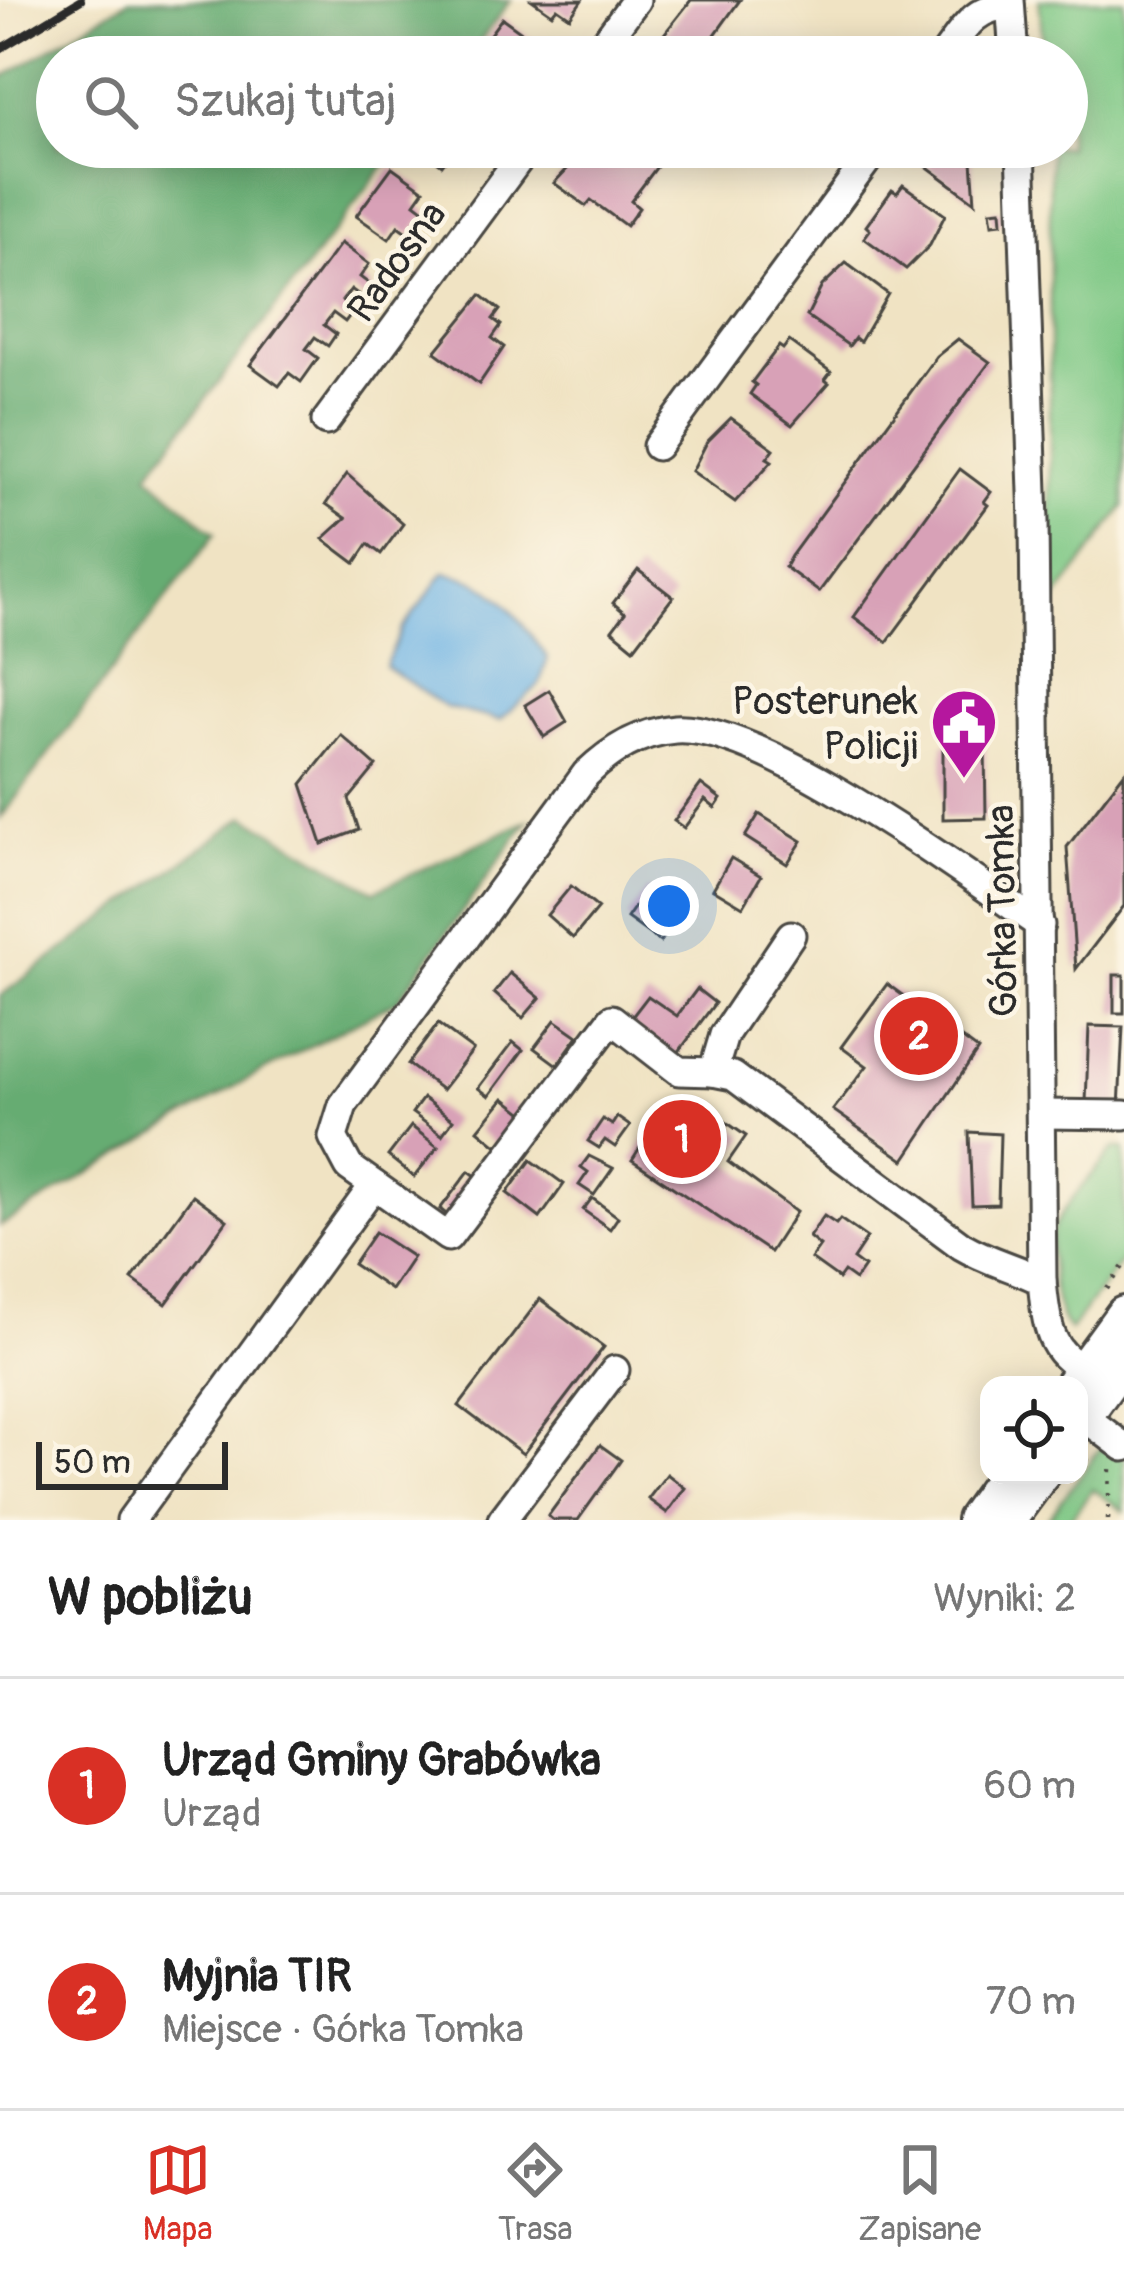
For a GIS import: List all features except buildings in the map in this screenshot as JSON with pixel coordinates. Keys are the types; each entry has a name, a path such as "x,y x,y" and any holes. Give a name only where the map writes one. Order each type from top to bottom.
{"main road":[{"path":"1091,1390 1124,1315"},
{"path":"974,1520 1013,1495"}],"street":[{"path":"609,36 636,0"},
{"path":"959,36 985,6 1010,3 1012,36"},
{"name":"Radosna","path":"326,421 513,168"},
{"path":"658,446 862,168"},
{"name":"Górka Tomka","path":"1022,168 1040,926 1042,1281 1047,1325 1058,1352 1091,1390 1120,1444"},
{"path":"1040,926 806,774 708,735 678,729 642,736 609,752 586,774 334,1124 337,1152 374,1185 448,1237 612,1019 680,1071 733,1076 962,1246 995,1265 1017,1268 1042,1281"},
{"path":"713,1072 724,1035 791,935"},
{"path":"1043,1114 1124,1115"},
{"path":"131,1520 374,1185"},
{"path":"502,1520 615,1370"}],"path":[{"path":"1108,1520 1120,1444"}],"green space":[{"path":"129,0 511,0 484,36 70,36"},
{"path":"1039,0 1124,0 1124,506 1050,608 1050,168 1088,168 1088,36 1042,36"},
{"path":"36,57 36,168 383,168 148,474 215,534 0,819 0,79"},
{"path":"245,816 374,891 528,821 398,1000 246,1080 0,1226 0,996"},
{"path":"1113,1149 1124,1149 1124,1258 1070,1330 1055,1297 1054,1227"},
{"path":"1104,1443 1124,1458 1124,1511 1093,1489 1069,1520 1047,1520 1074,1484 1088,1484 1088,1465"}],"water":[{"path":"444,573 492,592 548,658 539,685 500,720 445,707 385,666 402,629"}],"railway":[{"path":"0,49 81,0"}],"place":[{"name":"Posterunek Policji","path":"964,781"},
{"name":"Myjnia TIR","path":"919,1036"},
{"name":"Urząd Gminy Grabówka","path":"682,1139"}]}
